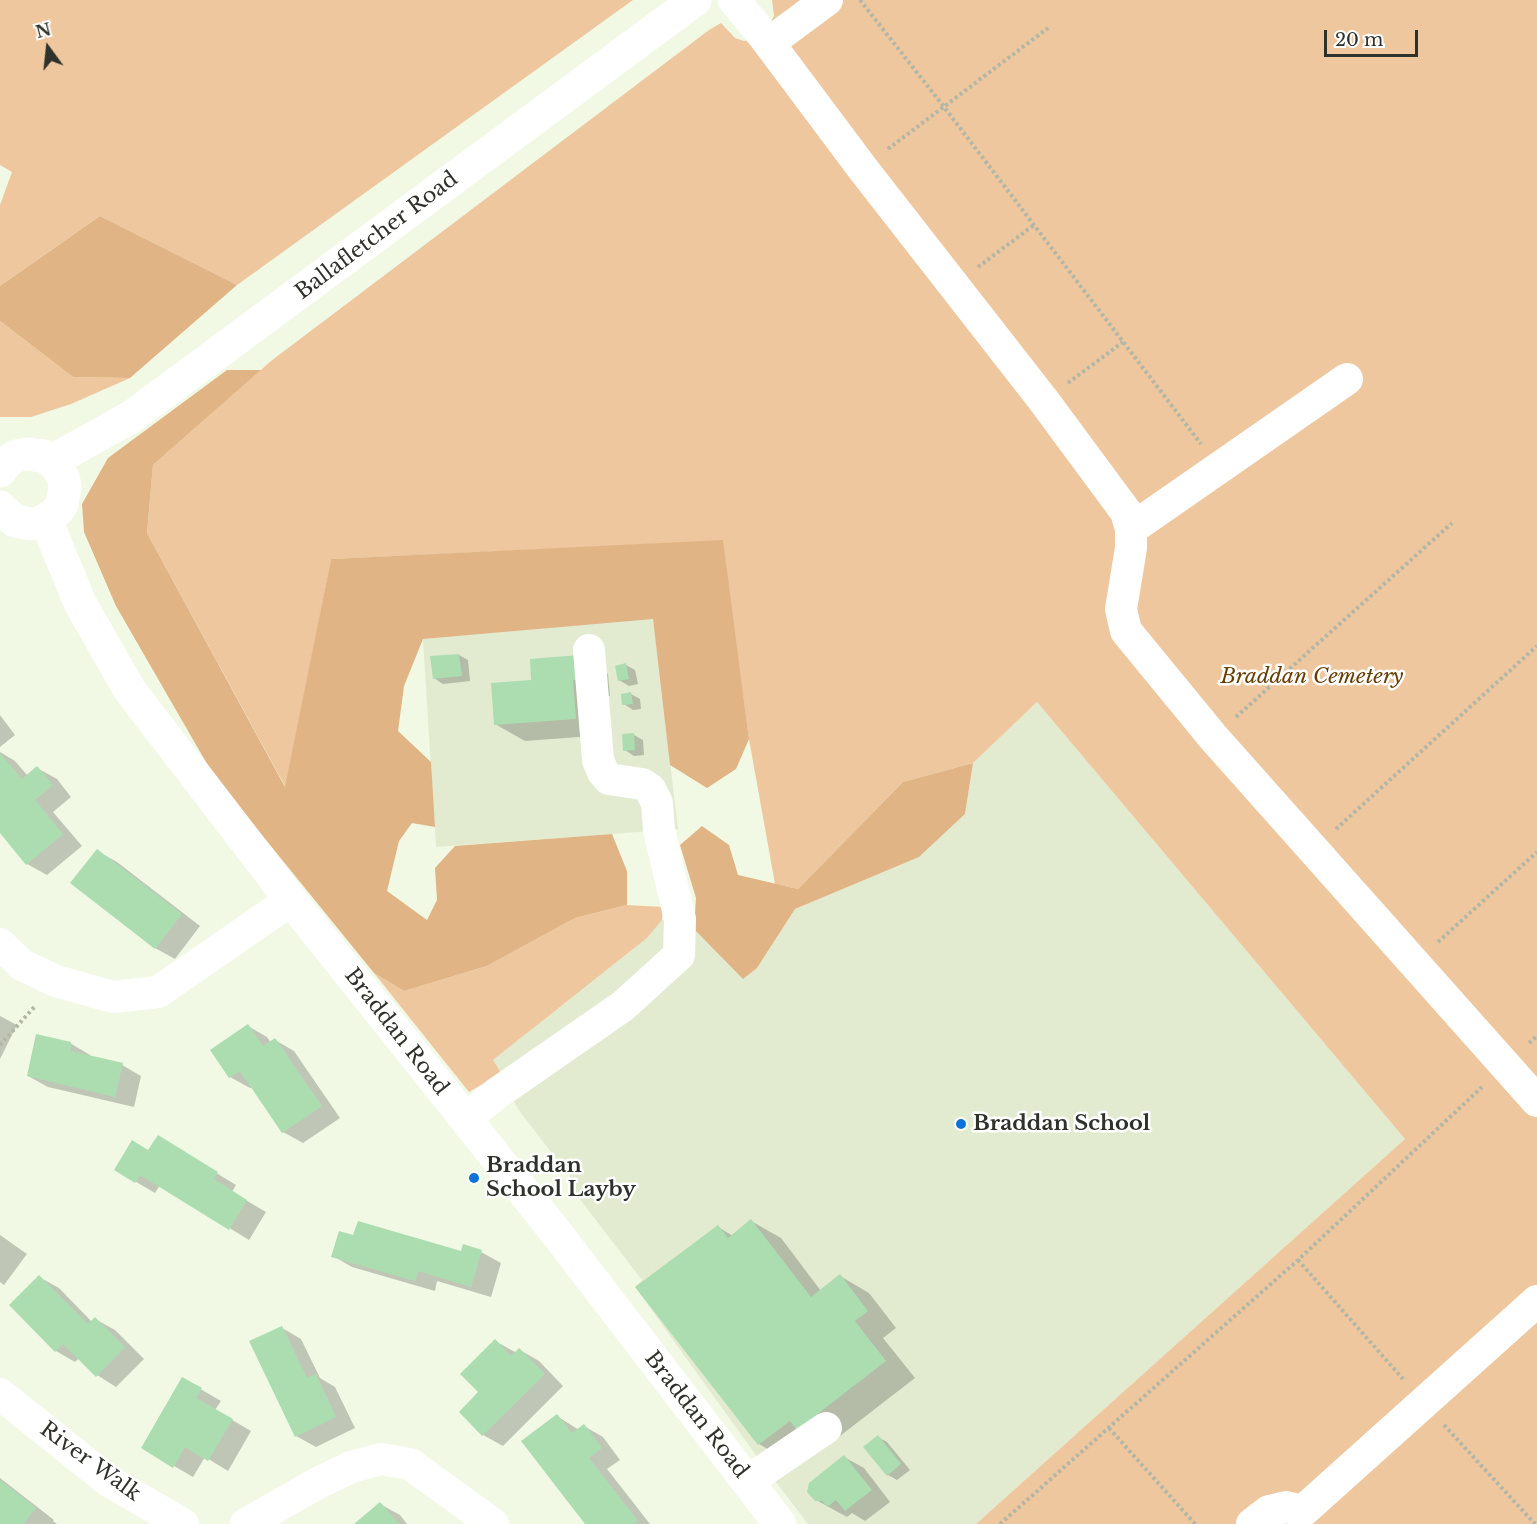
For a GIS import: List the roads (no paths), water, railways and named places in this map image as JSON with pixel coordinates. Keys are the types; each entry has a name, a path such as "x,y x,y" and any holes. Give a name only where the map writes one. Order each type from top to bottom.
{"highway":[{"name":"Ballafletcher Road","path":"52,461 131,417 695,0"},
{"path":"0,471 8,461 25,454 44,456 57,466 64,480 65,496 58,510 46,520 31,524 9,517 0,507"},
{"name":"Braddan Road","path":"46,520 80,603 129,689 291,900 554,1230 780,1524"}],"street":[{"path":"734,0 1044,401 1126,512 1131,529 1131,548 1121,609 1126,631 1213,737 1537,1101"},
{"path":"769,43 827,0"},
{"path":"1131,529 1347,379"},
{"path":"465,1119 496,1094 623,1006 679,956 680,919 659,830 657,803 650,789 642,784 609,779 598,760 589,650"},
{"path":"0,944 22,965 56,981 113,997 158,992 291,900"},
{"path":"1252,1524 1269,1511 1286,1507 1305,1517 1424,1403 1537,1301"},
{"name":"River Walk","path":"0,1394 110,1482 183,1524"},
{"path":"748,1482 826,1428"},
{"path":"246,1524 342,1471 381,1459 410,1464 493,1524"}],"place":[{"name":"Braddan School","path":"961,1124"},
{"name":"Braddan School Layby","path":"474,1178"}],"park label":[{"name":"Braddan Cemetery","path":"1312,677"}]}
